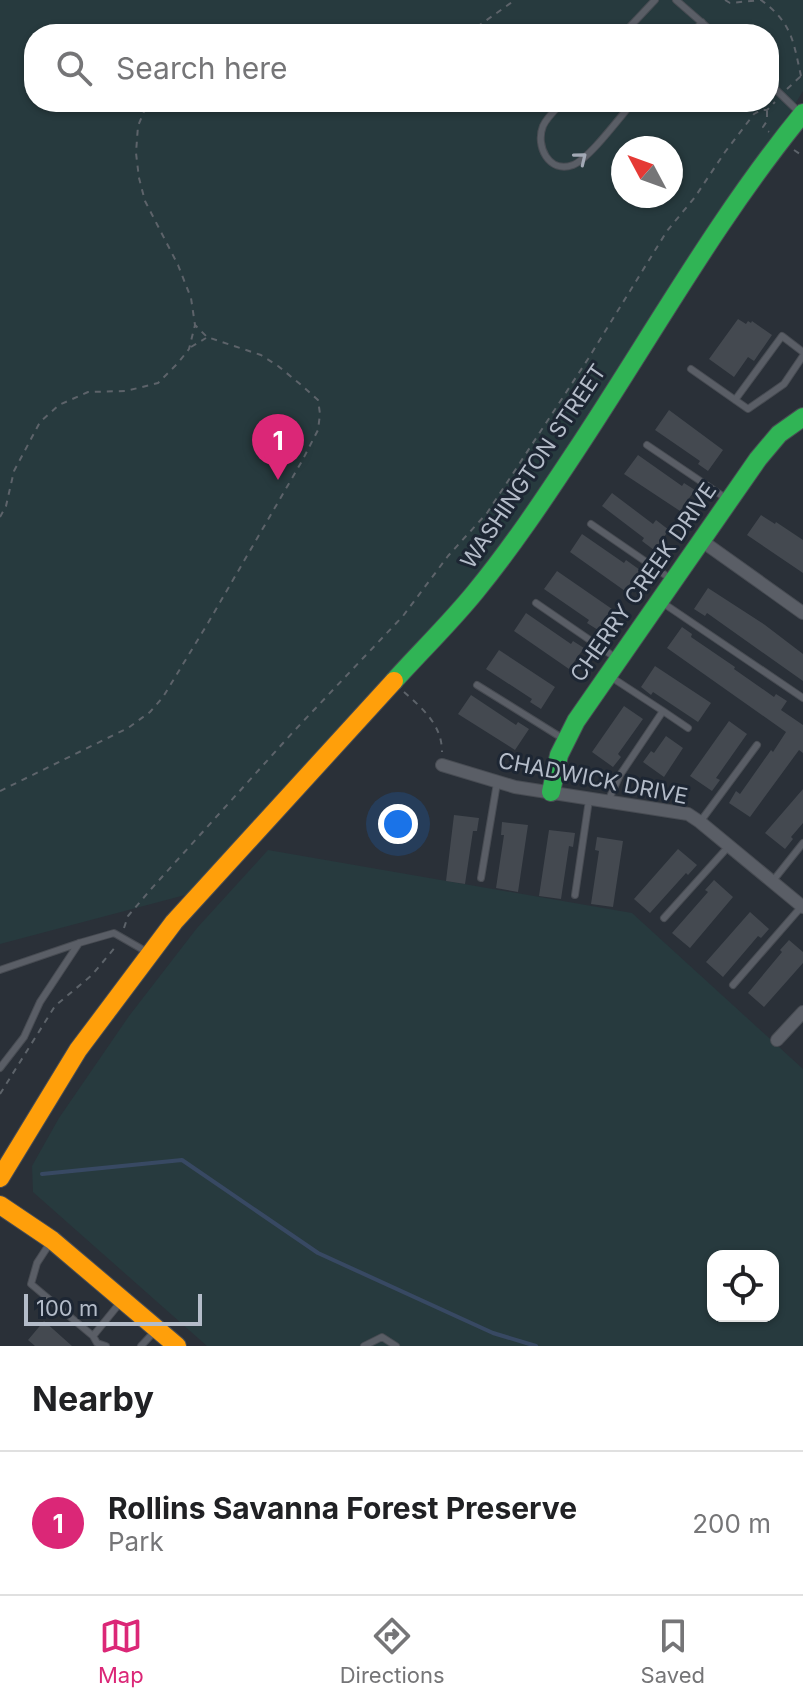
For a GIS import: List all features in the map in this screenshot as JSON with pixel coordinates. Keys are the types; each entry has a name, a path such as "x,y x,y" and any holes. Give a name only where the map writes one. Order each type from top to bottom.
{"main road":[{"name":"WASHINGTON STREET","path":"0,1178 78,1050 174,922 476,591 576,451 772,151 803,114"},
{"name":"CHERRY CREEK DRIVE","path":"551,792 555,761 565,739 758,459 779,434 803,417"},
{"path":"0,1205 52,1240 177,1346"}],"street":[{"path":"702,541 803,613"},
{"name":"CHADWICK DRIVE","path":"442,765 515,787 688,814 802,907"},
{"path":"777,1040 803,1012"}],"lane":[{"path":"632,24 655,0"},
{"path":"676,0 702,22"},
{"path":"779,92 803,114"},
{"path":"554,112 544,123 540,139 544,153 561,167 570,167 584,159 624,112"},
{"path":"691,369 735,400 748,409 784,384 803,354 782,336 735,400"},
{"path":"647,445 729,501"},
{"path":"591,524 674,581"},
{"path":"660,601 803,698"},
{"path":"536,603 663,711 688,728"},
{"path":"477,685 565,739"},
{"path":"608,801 620,775 663,711"},
{"path":"700,822 757,745"},
{"path":"481,878 497,781"},
{"path":"575,895 589,798"},
{"path":"772,882 803,843"},
{"path":"664,918 729,845"},
{"path":"733,985 802,907"},
{"path":"0,970 114,933 150,954"},
{"path":"0,1068 24,1037 40,1002 79,943"},
{"path":"52,1240 37,1263 31,1284 93,1336 97,1343 106,1346"},
{"path":"93,1336 122,1300"},
{"path":"141,1346 157,1328"},
{"path":"364,1346 382,1337 396,1346"}],"path":[{"path":"481,24 515,0"},
{"path":"725,0 730,3 761,0 777,12 791,33 803,77"},
{"path":"144,112 138,126 136,153 139,178 145,201 191,298 195,325 189,349"},
{"path":"0,1094 55,1006 92,975 116,947 128,916 294,731 403,616 448,556 487,513 667,231 758,112"},
{"path":"763,127 767,112"},
{"path":"0,791 128,728 150,712 163,697 208,623 318,430 318,400 300,384 261,355 207,337 195,325"},
{"path":"0,517 6,506 14,471 40,422 59,405 88,392 126,391 158,383 189,349 207,337"},
{"path":"393,683 429,715 439,731 442,765"}],"green space":[{"path":"0,0 803,0 803,91 784,122 772,151 537,508 204,890 0,944"},
{"path":"268,850 632,913 803,1069 803,1346 207,1346 33,1192 32,1166 59,1118 129,1016 197,928"}],"building":[{"path":"738,319 746,324 752,321 772,335 754,361 748,357 734,377 709,359"},
{"path":"669,410 723,450 708,471 698,464 700,461 655,430"},
{"path":"638,455 682,486 684,483 695,490 680,511 624,474"},
{"path":"612,493 653,524 656,520 669,530 654,550 642,541 644,538 602,506"},
{"path":"761,515 803,540 803,573 747,535"},
{"path":"582,534 624,563 626,560 640,570 625,591 570,552"},
{"path":"557,571 612,609 598,630 587,623 589,620 544,589"},
{"path":"708,588 803,654 803,681 707,613 705,616 694,609"},
{"path":"526,613 571,644 573,641 584,648 569,669 514,631"},
{"path":"682,627 734,669 774,697 776,694 787,701 781,710 803,725 803,753 799,750 750,817 729,803 736,791 740,794 786,732 667,648"},
{"path":"499,650 555,687 541,709 530,702 532,699 486,669"},
{"path":"655,666 711,703 698,722 641,687"},
{"path":"471,695 516,725 518,722 529,729 515,750 458,714"},
{"path":"624,706 643,719 618,754 621,757 613,767 592,752"},
{"path":"729,721 747,734 716,778 720,780 712,791 690,776"},
{"path":"666,736 683,748 664,777 643,762"},
{"path":"803,789 803,823 785,849 765,833"},
{"path":"454,815 479,818 477,831 473,831 465,884 446,881"},
{"path":"502,822 528,825 518,892 496,888 504,835 501,835"},
{"path":"549,830 575,833 573,847 569,846 561,899 539,896"},
{"path":"597,837 623,841 613,907 591,904 599,851 595,850"},
{"path":"678,849 697,865 650,913 634,899"},
{"path":"714,880 733,897 690,948 672,933 708,892 705,890"},
{"path":"750,912 769,929 761,938 758,936 723,977 706,962"},
{"path":"789,940 803,952 803,963 764,1007 748,993"},
{"path":"44,1321 72,1346 35,1346 28,1340"}],"waterway":[{"path":"42,1174 182,1160 318,1253 493,1333 536,1346"}],"traffic: fast":[{"path":"394,681 466,603 515,540 742,194 803,113"},
{"path":"551,792 559,755 576,721 758,459 779,434 803,417"}],"traffic: slow":[{"path":"0,1178 78,1050 174,922 394,681"},
{"path":"0,1205 52,1240 177,1346"}],"place":[{"name":"Rollins Savanna Forest Preserve","path":"278,480"}]}
